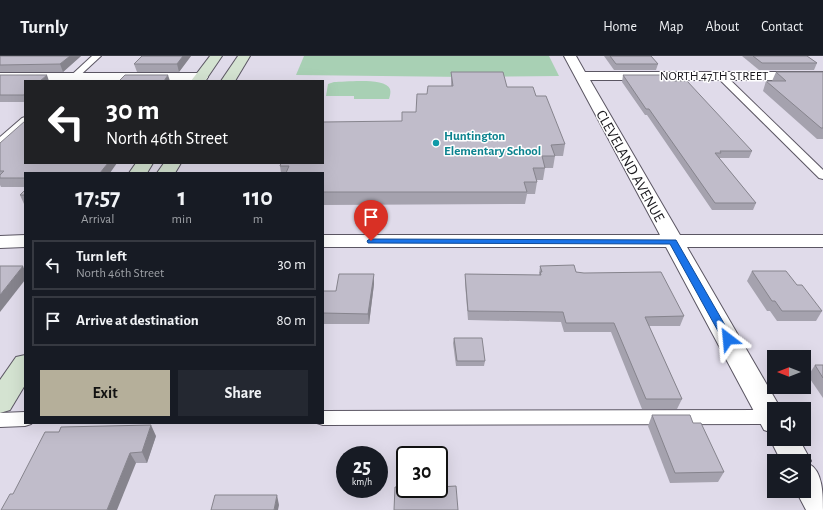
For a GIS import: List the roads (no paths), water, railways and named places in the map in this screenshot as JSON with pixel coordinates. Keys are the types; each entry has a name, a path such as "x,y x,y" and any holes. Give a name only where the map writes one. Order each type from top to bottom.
{"main road":[{"path":"200,79 216,56"},
{"path":"229,80 244,56"},
{"path":"0,402 24,366"}],"street":[{"name":"CLEVELAND AVENUE","path":"570,56 767,410"},
{"name":"NORTH 47TH STREET","path":"581,76 823,76"},
{"path":"0,77 71,79 200,79"},
{"path":"0,242 24,241"},
{"path":"324,241 823,241"},
{"path":"811,489 823,510"}],"lane":[{"path":"71,79 97,56"},
{"path":"721,76 823,176"},
{"path":"0,142 24,121"},
{"path":"324,418 767,426"},
{"path":"0,420 24,419"}],"place":[{"name":"Huntington Elementary School","path":"436,143"}]}
